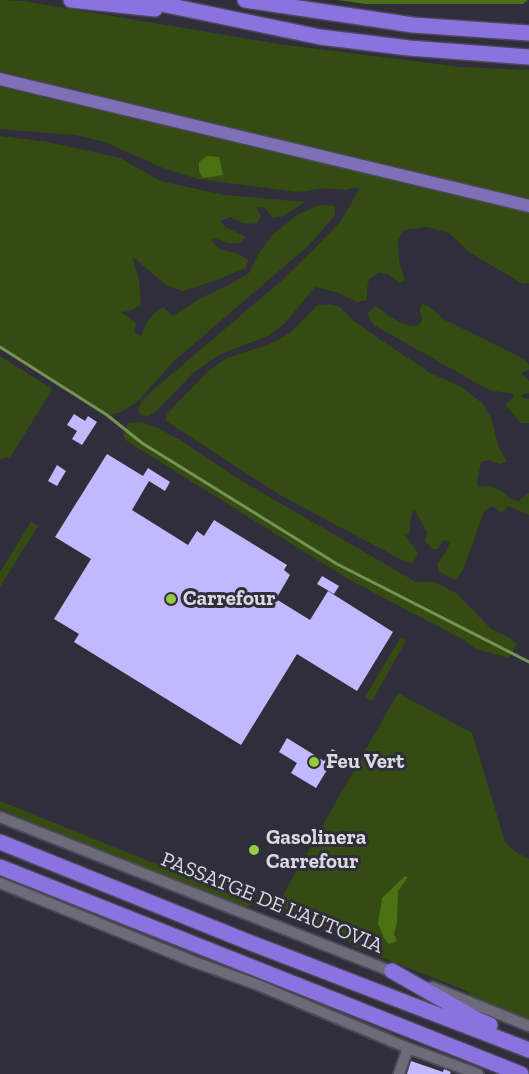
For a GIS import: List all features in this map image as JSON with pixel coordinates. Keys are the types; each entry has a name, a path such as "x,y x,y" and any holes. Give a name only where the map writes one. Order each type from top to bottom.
{"highway":[{"path":"71,0 125,7 181,9"},
{"path":"142,0 320,37 409,48 529,57"},
{"path":"245,0 413,25 529,33"},
{"path":"0,842 246,941 529,1050"},
{"path":"0,867 521,1074"},
{"path":"392,971 478,1020 529,1040"}],"main road":[{"path":"0,80 529,206"}],"street":[{"name":"PASSATGE DE L'AUTOVIA","path":"0,817 529,1026"},
{"path":"0,883 192,961 258,985 408,1048 478,1074"},
{"path":"399,1074 408,1048"}],"green space":[{"path":"0,0 23,1 278,44 460,67 529,70 529,199 0,71"},
{"path":"337,0 528,0 523,4 367,4"},
{"path":"0,87 529,213 529,283 523,284 469,252 449,233 427,227 404,230 398,240 399,261 405,280 400,283 388,274 379,273 369,279 367,300 357,302 336,292 315,287 285,323 268,336 221,354 194,372 155,412 148,416 141,415 138,409 142,401 279,283 314,249 340,222 359,190 356,187 345,190 326,188 298,192 198,179 163,168 105,142 76,135 0,129"},
{"path":"0,136 48,142 120,158 160,181 224,195 305,202 283,216 273,218 265,208 256,207 261,217 256,224 243,223 230,217 220,221 225,227 246,237 240,243 228,243 214,238 211,241 220,249 238,254 248,260 246,268 183,291 167,286 132,256 139,280 141,305 130,311 121,312 136,323 134,332 141,336 149,318 163,307 173,316 201,298 249,273 259,253 272,235 297,215 319,205 335,206 335,215 309,245 175,360 138,401 119,413 107,415 0,347"},
{"path":"207,156 219,157 223,175 203,178 199,171 199,162"},
{"path":"329,304 340,307 354,321 388,345 432,374 460,386 483,404 492,420 498,446 507,462 500,464 489,460 481,462 478,487 488,486 502,491 510,499 519,501 529,493 529,515 508,506 505,511 500,512 493,506 484,511 463,570 455,580 438,571 438,563 450,542 443,540 438,549 432,549 425,541 427,532 414,509 411,515 409,535 404,533 418,553 413,563 404,561 280,495 166,421 167,414 206,373 227,358 268,345 290,333 318,305"},
{"path":"422,304 445,320 524,359 529,365 529,370 521,373 529,381 529,393 521,395 529,399 529,423 521,423 507,407 506,404 513,398 513,394 489,390 374,325 369,318 368,313 376,306 402,323 410,326 419,325 422,320 420,310"},
{"path":"0,356 51,388 51,392 10,457 0,459"},
{"path":"141,422 182,441 235,477 416,582 435,582 456,593 491,629 517,644 509,658 476,649 462,639 348,579 128,442 123,436 128,423"},
{"path":"31,522 38,526 0,587 0,572"},
{"path":"401,637 406,640 372,701 365,697"},
{"path":"398,693 472,733 505,842 517,853 529,859 529,1019 470,995 467,991 353,946 342,934 286,909 279,903 275,908 264,904 256,905 256,899 279,902"},
{"path":"0,801 245,900 252,899 252,905 244,907 0,809"},
{"path":"405,876 408,877 398,891 397,922 394,934 397,941 389,944 378,924 382,898"}],"building":[{"path":"74,414 85,421 88,416 97,422 82,445 72,439 77,431 67,425"},
{"name":"Carrefour","path":"107,454 143,476 148,468 170,482 165,491 149,481 132,510 188,545 197,531 204,536 214,520 287,565 284,570 290,575 276,599 310,620 328,591 393,632 357,691 297,654 241,745 74,642 79,634 54,619 91,559 55,537"},
{"path":"57,465 66,471 57,486 48,481"},
{"path":"322,576 339,586 334,594 317,584"},
{"name":"Feu Vert","path":"287,738 324,761 332,749 338,752 316,788 291,773 297,763 279,752"},
{"path":"411,1061 443,1072 444,1069 451,1072 450,1074 407,1074"}],"waterway":[{"path":"0,347 107,415 142,443 337,564 529,662"}],"place":[{"name":"Carrefour","path":"171,599"},
{"name":"Feu Vert","path":"314,762"},
{"name":"Gasolinera Carrefour","path":"254,850"}]}
